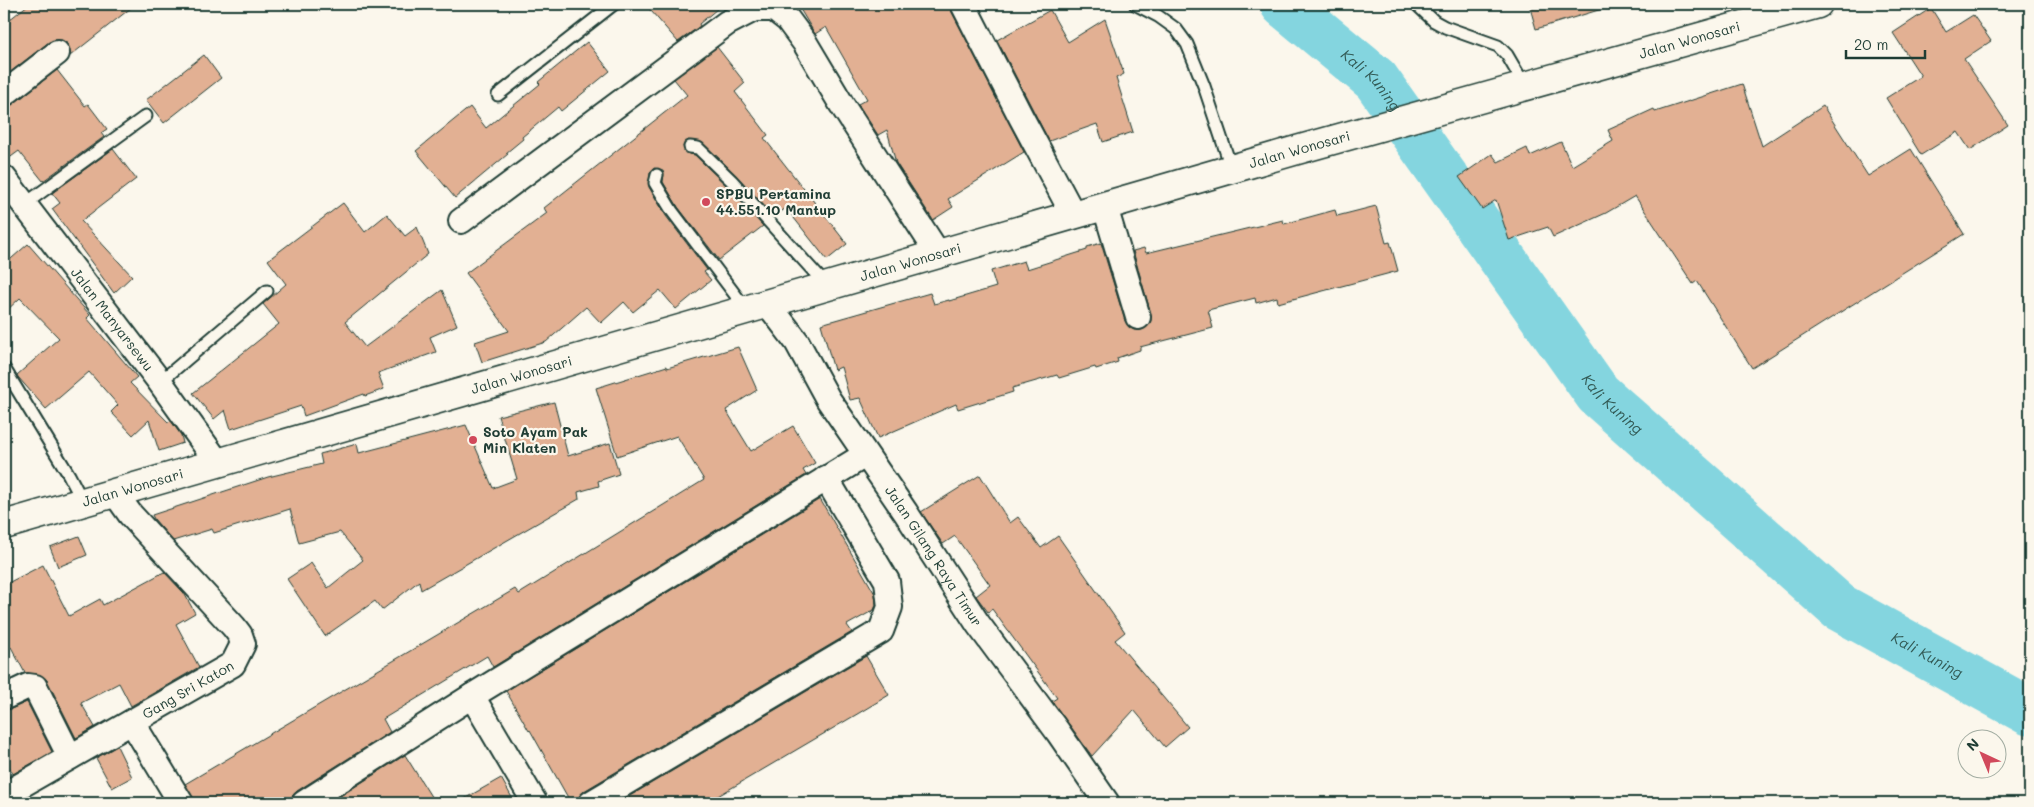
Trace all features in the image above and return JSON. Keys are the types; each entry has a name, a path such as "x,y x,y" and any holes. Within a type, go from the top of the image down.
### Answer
{"highway":[{"name":"Jalan Wonosari","path":"4,525 1297,150 1818,4"}],"street":[{"path":"963,4 1020,117 1074,216"},
{"path":"461,221 752,6 774,9 788,20 805,43 842,105 939,255"},
{"path":"4,94 56,53"},
{"name":"Jalan Manyarsewu","path":"4,178 160,382 218,463"},
{"path":"1105,207 1138,317"},
{"name":"Jalan Gilang Raya Timur","path":"757,308 797,342 828,399 906,513 978,624 1058,732 1107,803"},
{"path":"304,803 472,696 865,455"},
{"path":"591,803 881,631 890,607 887,581 826,478"},
{"name":"Gang Sri Katon","path":"4,795 232,664 243,644 240,634 130,514 115,494"},
{"path":"4,694 7,696 28,686 35,687 70,757"},
{"path":"472,696 535,803"},
{"path":"132,722 181,803"}],"lane":[{"path":"498,95 614,4"},
{"path":"1135,4 1158,16 1176,29 1187,44 1204,86 1232,170"},
{"path":"1416,4 1421,10 1445,27 1498,46 1507,55 1525,86"},
{"path":"25,204 146,116"},
{"path":"690,147 698,148 732,181 828,287"},
{"path":"657,175 655,183 672,211 757,308"},
{"path":"160,382 267,291"},
{"path":"4,368 60,459 83,502"}],"building":[{"path":"29,4 136,4 70,56 68,44 62,40 55,40 49,42 4,77 4,24"},
{"path":"645,4 723,4 699,24 700,26 678,42"},
{"path":"797,4 949,4 1024,152 948,199 953,207 933,220 896,163 887,130 878,135 858,104 867,99 826,27 815,34"},
{"path":"1529,4 1602,4 1602,9 1536,29"},
{"path":"1931,8 1946,32 1973,15 1991,41 1964,59 2008,125 1970,150 1958,132 1921,155 1886,98 1921,76 1893,33"},
{"path":"1050,10 1068,42 1105,19 1124,74 1116,78 1133,132 1103,142 1097,124 1049,141 997,40"},
{"path":"587,42 610,71 561,111 558,107 522,137 523,139 506,153 508,154 455,198 416,151 470,107 486,128 540,84 538,82"},
{"path":"717,47 745,83 735,92 768,135 764,138 847,244 827,260 786,208 774,217 737,176 703,143 688,140 683,146 685,153 695,155 727,186 763,226 719,260 678,207 663,182 663,170 654,168 650,173 649,187 666,216 707,270 704,272 711,280 676,309 660,290 633,312 624,302 601,323 586,307 546,342 482,362 475,342 509,331 466,273 547,213 544,208 687,95 674,79"},
{"path":"204,55 221,78 164,123 146,100"},
{"path":"57,70 85,106 88,104 107,129 101,133 104,137 43,181 19,151 4,162 4,107 12,105"},
{"path":"1742,84 1762,146 1823,106 1868,176 1911,149 1964,234 1752,368 1697,281 1693,284 1635,196 1606,213 1553,237 1548,227 1509,240 1496,200 1482,209 1459,177 1492,154 1498,162 1527,148 1530,156 1561,142 1572,166 1613,141 1608,130 1654,109 1655,112"},
{"path":"113,149 136,179 81,221 132,276 114,293 52,209 60,203 52,193"},
{"path":"343,203 365,232 387,214 405,236 417,227 428,254 345,322 365,347 442,290 457,325 430,337 436,352 378,373 384,389 365,396 364,394 304,416 301,406 231,429 225,410 214,419 193,393 279,324 263,304 286,284 268,260"},
{"path":"1376,206 1386,243 1390,242 1398,271 1278,303 1277,297 1256,303 1255,298 1208,310 1213,328 1140,347 1140,350 1117,358 1118,362 1096,369 1095,367 1059,378 1057,375 1012,388 1013,392 958,409 956,404 878,438 860,398 850,400 841,367 834,370 821,324 930,293 934,304 949,301 996,287 991,271 1024,261 1027,269 1087,250 1087,247 1101,243 1125,321 1134,330 1141,330 1148,326 1151,321 1151,314 1133,251 1144,248 1146,253 1283,220 1284,224 1335,210 1337,216"},
{"path":"28,244 90,315 87,318 137,377 130,383 168,422 171,421 181,435 183,443 159,451 149,420 133,435 111,412 118,405 89,372 46,409 18,377 17,375 59,338 20,298 4,313 4,265"},
{"path":"738,347 757,390 726,410 751,451 793,426 815,463 803,470 806,475 493,667 487,656 383,719 390,732 297,791 292,796 290,803 195,803 185,784 515,589 519,594 704,480 677,436 617,456 596,388"},
{"path":"554,402 568,456 610,443 619,474 598,481 599,486 578,492 579,499 421,590 419,581 382,610 375,601 325,636 287,579 311,563 328,588 363,560 340,532 299,543 290,509 214,533 212,529 173,541 152,515 268,477 322,464 320,454 357,444 359,453 466,425 493,488 517,479 498,416"},
{"path":"980,475 1010,523 1018,517 1041,548 1058,536 1125,632 1115,640 1188,727 1165,747 1134,710 1092,756 1052,701 1057,698 992,609 988,612 976,596 990,585 955,536 943,544 921,512"},
{"path":"820,499 875,594 876,605 874,610 847,625 852,632 584,791 577,803 571,803 506,691"},
{"path":"79,536 87,555 58,567 50,547"},
{"path":"43,565 69,616 100,599 103,605 164,572 184,593 195,613 176,624 199,667 131,706 119,683 81,703 95,727 76,738 47,680 37,674 25,673 11,647 4,651 4,585"},
{"path":"866,656 889,695 859,713 706,803 618,803"},
{"path":"27,702 52,752 13,774 4,757 4,712"},
{"path":"117,746 132,777 112,788 96,758"},
{"path":"405,755 435,803 329,803"},
{"path":"501,778 515,803 457,803"}],"waterway":[{"name":"Kali Kuning","path":"1284,4 1376,80 1598,394 1839,607 2030,712"}],"place":[{"name":"SPBU Pertamina 44.551.10 Mantup","path":"706,202"},
{"name":"Soto Ayam Pak Min Klaten","path":"473,440"}]}
